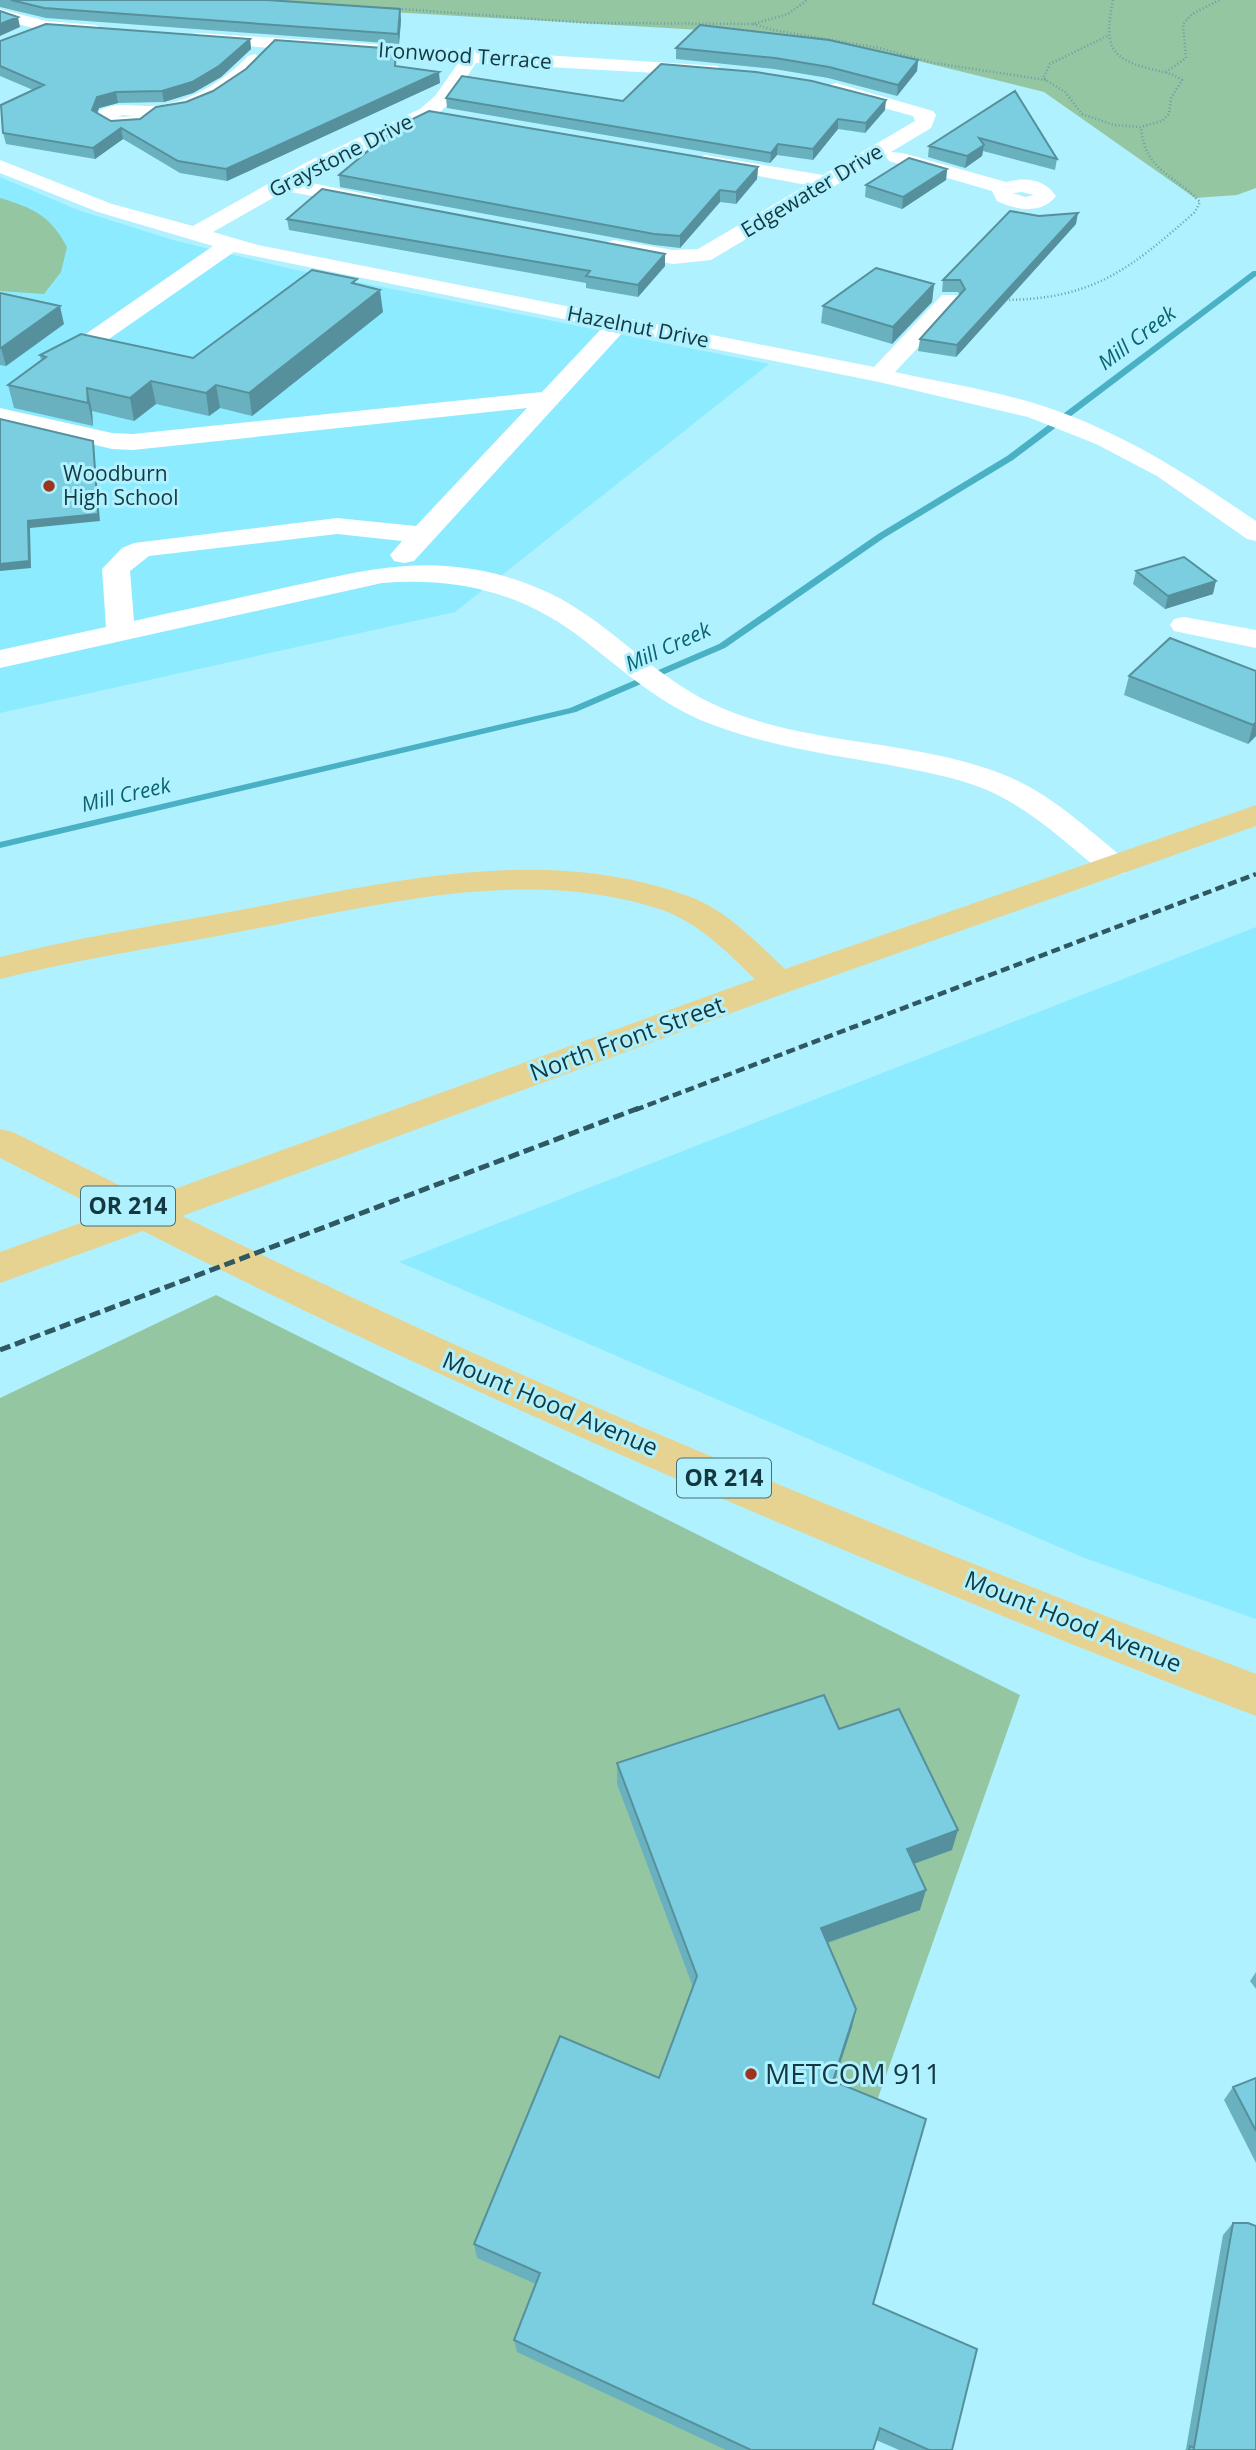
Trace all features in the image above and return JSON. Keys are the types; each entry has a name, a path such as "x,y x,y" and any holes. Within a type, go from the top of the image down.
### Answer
{"main road":[{"name":"North Front Street","path":"0,1268 779,984 1256,815"},
{"path":"2,969 430,886 523,881 604,886 678,904 699,914 727,934 779,984"},
{"path":"0,1112 55,1170"},
{"name":"OR 214","path":"0,1142 55,1170"},
{"name":"Mount Hood Avenue","path":"55,1170 200,1243 432,1353 753,1491 1256,1695"}],"street":[{"path":"0,14 46,26 121,32"},
{"path":"23,36 46,26"},
{"name":"Ironwood Terrace","path":"175,36 471,57 725,71"},
{"path":"146,113 171,109 226,85 242,74 270,43"},
{"name":"Graystone Drive","path":"193,235 321,162 427,113 442,100 471,57"},
{"name":"Edgewater Drive","path":"588,242 654,255 689,258 714,249 923,124 926,115 811,83"},
{"path":"427,113 453,117"},
{"path":"877,152 1006,188"},
{"path":"680,157 827,182"},
{"name":"Hazelnut Drive","path":"0,166 82,200 229,245 878,375 1036,412 1083,430 1166,471 1256,533"},
{"path":"282,184 388,204"},
{"path":"9,396 229,245"},
{"path":"878,375 950,300"},
{"path":"402,573 400,566 403,556 421,535 619,323"},
{"path":"9,396 112,441 133,442 550,398"},
{"path":"121,633 117,569 132,554 144,549 337,526 421,535"},
{"path":"0,659 402,573 474,578 524,590 578,621 680,698 721,717 797,738 956,769 1012,789 1037,804 1114,866"},
{"path":"1184,625 1256,639"}],"path":[{"path":"271,0 313,3"},
{"path":"379,8 532,20 753,24 788,15 807,0"},
{"path":"753,24 773,30 879,48 934,62 1047,80 1063,90 1073,107 1084,115 1141,128 1164,120 1170,112 1171,99 1181,87 1182,80 1166,72 1120,60 1111,50 1107,36 1113,0"},
{"path":"1166,72 1186,58 1183,24 1192,14 1219,0"},
{"path":"1047,80 1044,78 1050,64 1107,36"},
{"path":"950,300 1031,301 1071,293 1121,273 1195,212 1200,202 1192,191 1150,162 1143,152 1141,128"}],"shaded area":[{"path":"0,177 78,210 173,240 287,268 769,364 455,612 0,713"},
{"path":"1256,927 1256,1619 1082,1557 399,1262"}],"green space":[{"path":"185,0 1256,0 1256,188 1237,195 1195,198 1044,92 886,53 701,30"},
{"path":"0,198 40,214 54,227 67,247 61,272 44,294 0,291"},
{"path":"216,1295 1020,1695 754,2450 0,2450 0,1398"}],"building":[{"path":"11,0 267,0 400,9 398,34 44,8"},
{"path":"0,11 18,17 0,24"},
{"path":"46,24 250,39 219,66 192,82 162,91 116,92 97,97 92,110 111,121 140,119 156,107 186,102 213,91 246,69 275,40 396,49 395,66 439,72 226,169 178,161 121,128 93,148 3,133 1,105 44,85 0,66 0,41"},
{"path":"700,25 829,40 918,60 898,85 829,67 775,58 676,48"},
{"path":"661,64 756,72 812,81 886,100 866,123 838,119 813,149 778,144 771,153 446,98 462,76 623,101"},
{"path":"1015,91 1057,159 979,138 984,145 967,156 929,146"},
{"path":"429,111 758,167 736,192 720,190 680,236 654,234 339,175 398,126"},
{"path":"909,158 947,169 903,197 866,185"},
{"path":"322,189 665,254 638,285 586,276 590,271 287,219"},
{"path":"1010,211 1039,216 1078,213 957,345 920,339 965,289 960,280 943,280"},
{"path":"876,268 934,284 893,327 823,306"},
{"path":"312,270 357,279 352,283 380,290 249,393 216,385 206,393 151,381 130,398 87,388 88,403 8,385 46,357 40,355 81,334 193,358"},
{"path":"0,293 60,306 0,348"},
{"name":"Woodburn High School","path":"0,419 93,441 98,514 28,521 29,561 0,564"},
{"path":"1184,557 1216,581 1168,596 1136,571"},
{"path":"1170,638 1256,671 1256,722 1253,725 1129,676"},
{"name":"METCOM 911","path":"824,1695 839,1729 899,1709 958,1830 907,1849 926,1890 821,1928 856,2009 833,2081 926,2119 873,2304 977,2349 952,2450 929,2450 880,2428 873,2450 751,2450 514,2340 540,2273 474,2244 560,2036 659,2078 697,1976 617,1763"},
{"path":"1256,2078 1256,2131 1233,2087"},
{"path":"1233,2223 1256,2226 1256,2450 1189,2450 1190,2446 1194,2448"}],"waterway":[{"name":"Mill Creek","path":"0,845 573,710 722,646 881,536 1010,458 1256,273"}],"railway":[{"path":"635,1110 1256,874"},
{"path":"0,1350 639,1108"}],"place":[{"name":"Woodburn High School","path":"49,486"},
{"name":"METCOM 911","path":"751,2074"}]}
